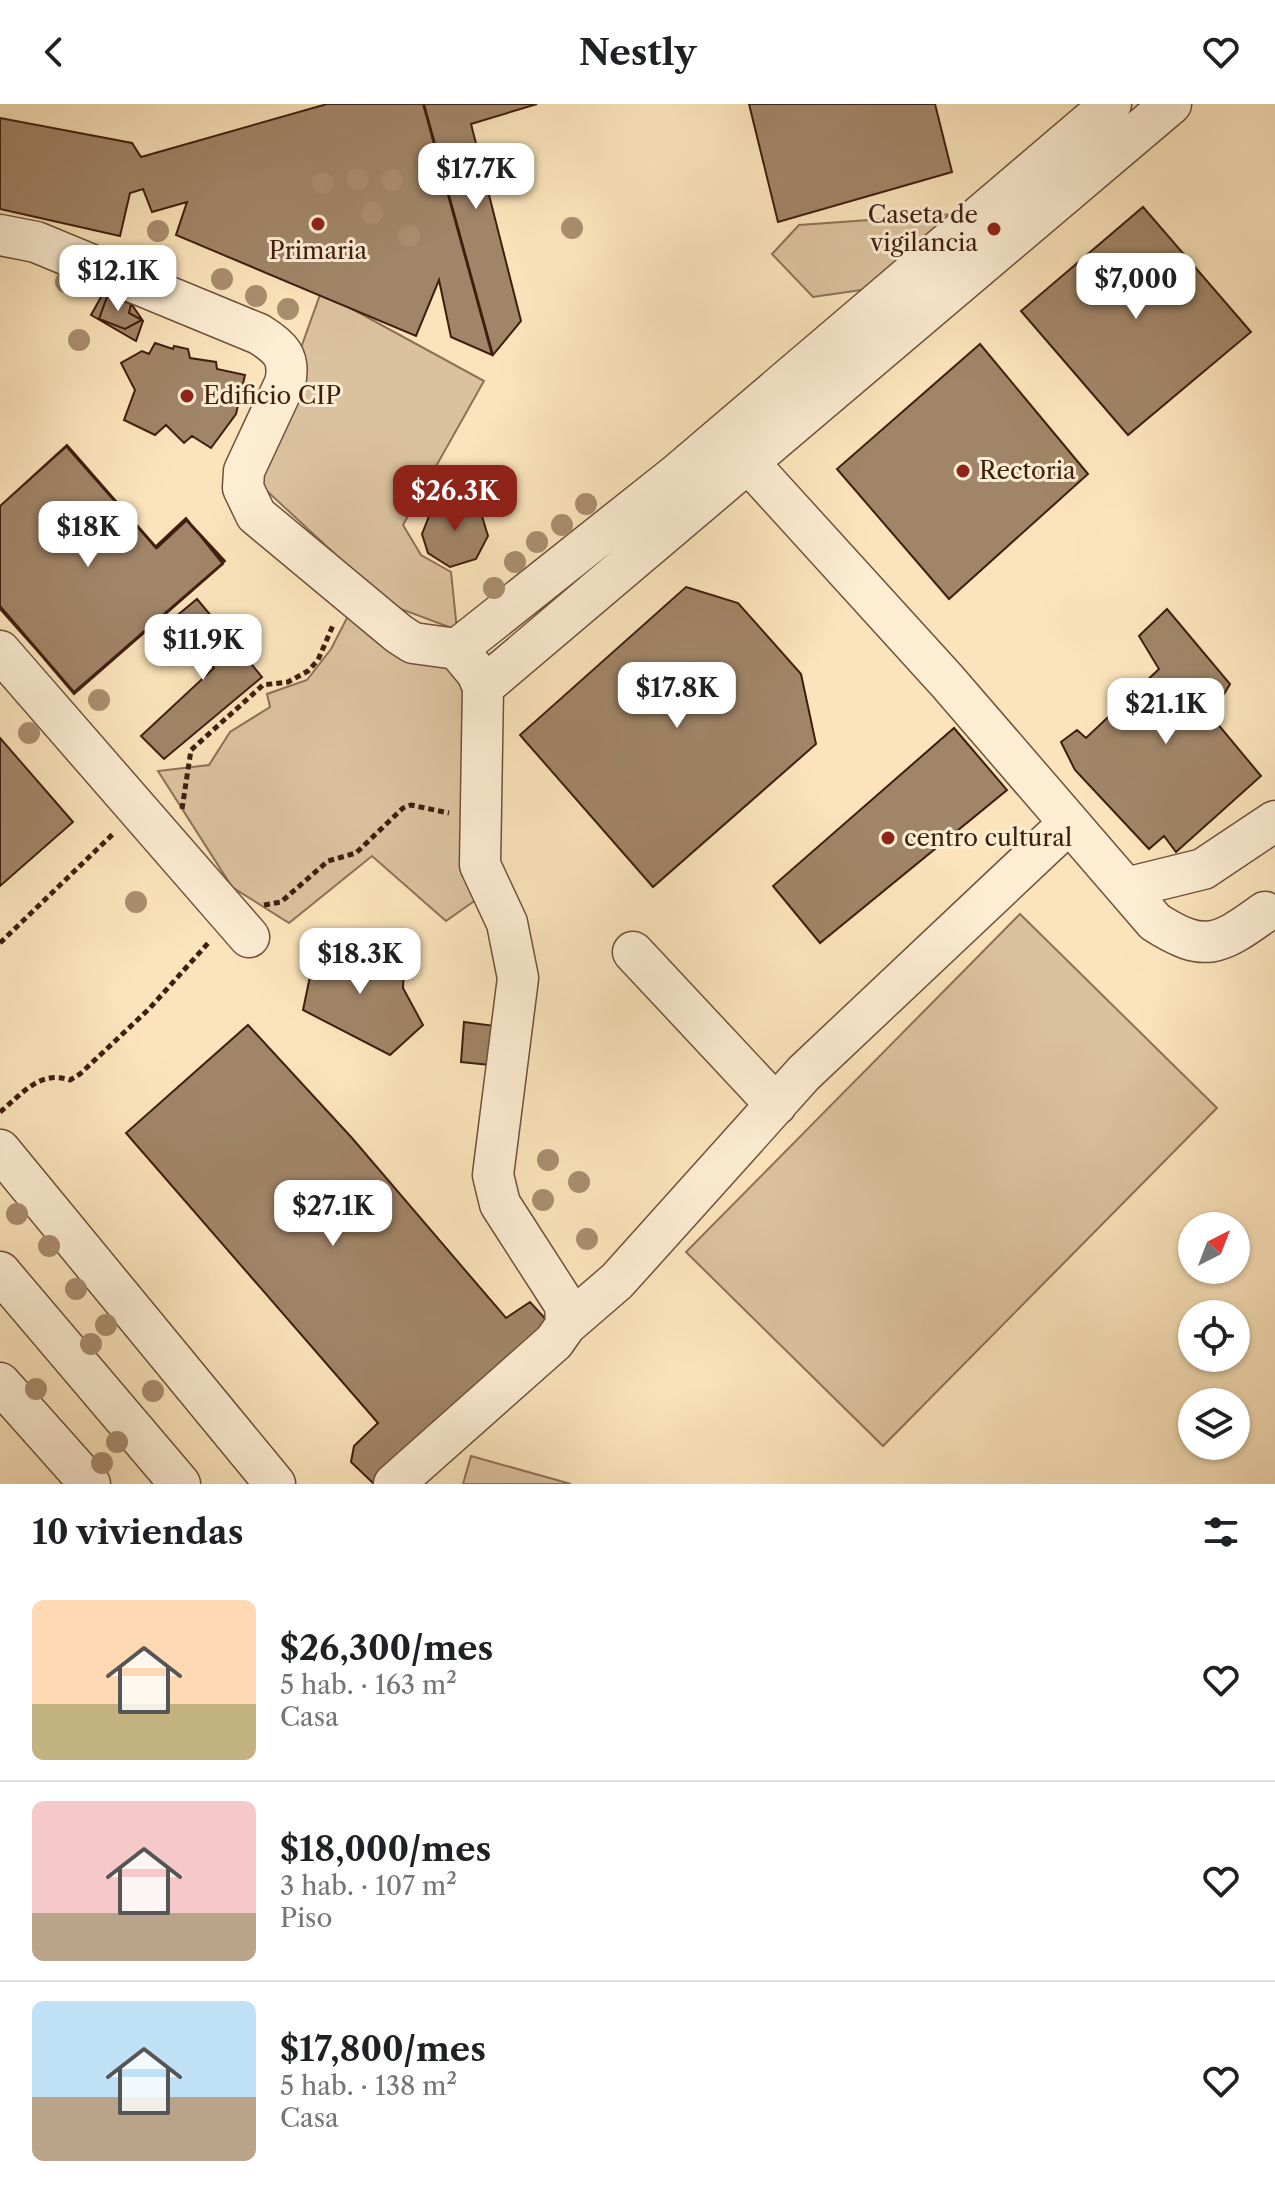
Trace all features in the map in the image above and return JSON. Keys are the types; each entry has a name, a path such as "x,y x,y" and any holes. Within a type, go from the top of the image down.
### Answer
{"lane":[{"path":"457,649 676,475 755,404 1111,104"},
{"path":"483,687 685,518 746,460 1171,104"},
{"path":"0,235 36,242 259,334 275,344 285,355 288,368 249,456 243,488 256,515 413,643 457,649 477,673 483,687 480,865 507,923 518,978 493,1175 500,1204 565,1305 566,1325"},
{"path":"746,460 755,404"},
{"path":"746,460 947,681 1155,922 1184,941 1214,942 1238,931 1265,912"},
{"path":"676,475 685,518"},
{"path":"0,651 249,937"},
{"path":"1126,888 1203,869 1275,821"},
{"path":"394,1484 554,1342 566,1325 617,1281 804,1073 1068,824"},
{"path":"633,952 776,1105"},
{"path":"0,1150 275,1484"},
{"path":"0,1272 180,1484"},
{"path":"0,1383 90,1484"}],"path":[{"path":"0,943 151,823 181,818 191,750 263,685 299,678 308,671 353,596"}],"shaded area":[{"path":"968,213 882,287 813,297 772,254 799,225"},
{"path":"321,292 484,381 403,525 421,555 451,572 457,630 390,605 254,479"},
{"path":"348,616 452,661 474,692 460,854 480,897 446,921 372,856 289,923 232,887 158,771 209,765 230,732 270,707 267,694 307,680 331,649"},
{"path":"1020,914 1217,1108 883,1446 686,1252"},
{"path":"471,1456 571,1484 463,1484"}],"building":[{"name":"Primaria","path":"327,104 423,104 492,355 451,337 439,280 416,336 176,235 187,202 152,212 143,189 130,193 120,236 0,209 0,118 132,143 141,157"},
{"path":"424,104 537,104 471,124 521,321 493,355"},
{"path":"749,104 935,104 952,172 778,222"},
{"path":"1143,207 1251,332 1128,435 1021,311"},
{"path":"105,290 130,302 143,321 136,341 91,315"},
{"path":"108,294 131,304 129,313 142,320 125,329 99,319"},
{"name":"Edificio CIP","path":"155,343 173,349 174,346 188,349 190,358 216,362 217,369 245,375 236,414 211,448 192,436 184,443 166,425 155,435 124,420 135,390 121,363 142,351 149,354"},
{"name":"Rectoria","path":"980,344 1088,474 949,599 837,469"},
{"path":"67,445 157,548 187,520 225,561 74,692 0,609 0,506"},
{"path":"66,446 156,548 186,520 224,562 74,692 0,606 0,506"},
{"path":"67,446 155,547 186,518 223,564 74,694 0,607 0,506"},
{"path":"453,499 481,513 488,536 476,559 450,567 428,553 422,534 433,506"},
{"path":"686,587 738,603 801,674 816,744 653,887 520,735"},
{"path":"197,599 262,677 164,759 141,736 214,668 173,619"},
{"path":"1167,609 1230,684 1211,716 1261,776 1176,852 1164,836 1149,849 1075,770 1061,742 1077,730 1086,738 1159,669 1139,636"},
{"name":"centro cultural","path":"954,728 1007,790 820,943 773,886"},
{"path":"0,738 73,822 0,886"},
{"path":"355,934 375,969 404,969 403,988 423,1025 390,1055 303,1010 317,943"},
{"path":"464,1022 503,1027 500,1066 461,1062"},
{"path":"248,1025 352,1138 506,1318 530,1302 552,1326 385,1484 374,1484 351,1462 354,1446 378,1423 126,1133"}],"place":[{"name":"Primaria","path":"318,224"},
{"name":"Caseta de vigilancia","path":"994,229"},
{"name":"Edificio CIP","path":"187,396"},
{"name":"Rectoria","path":"963,471"},
{"name":"centro cultural","path":"888,838"}]}
